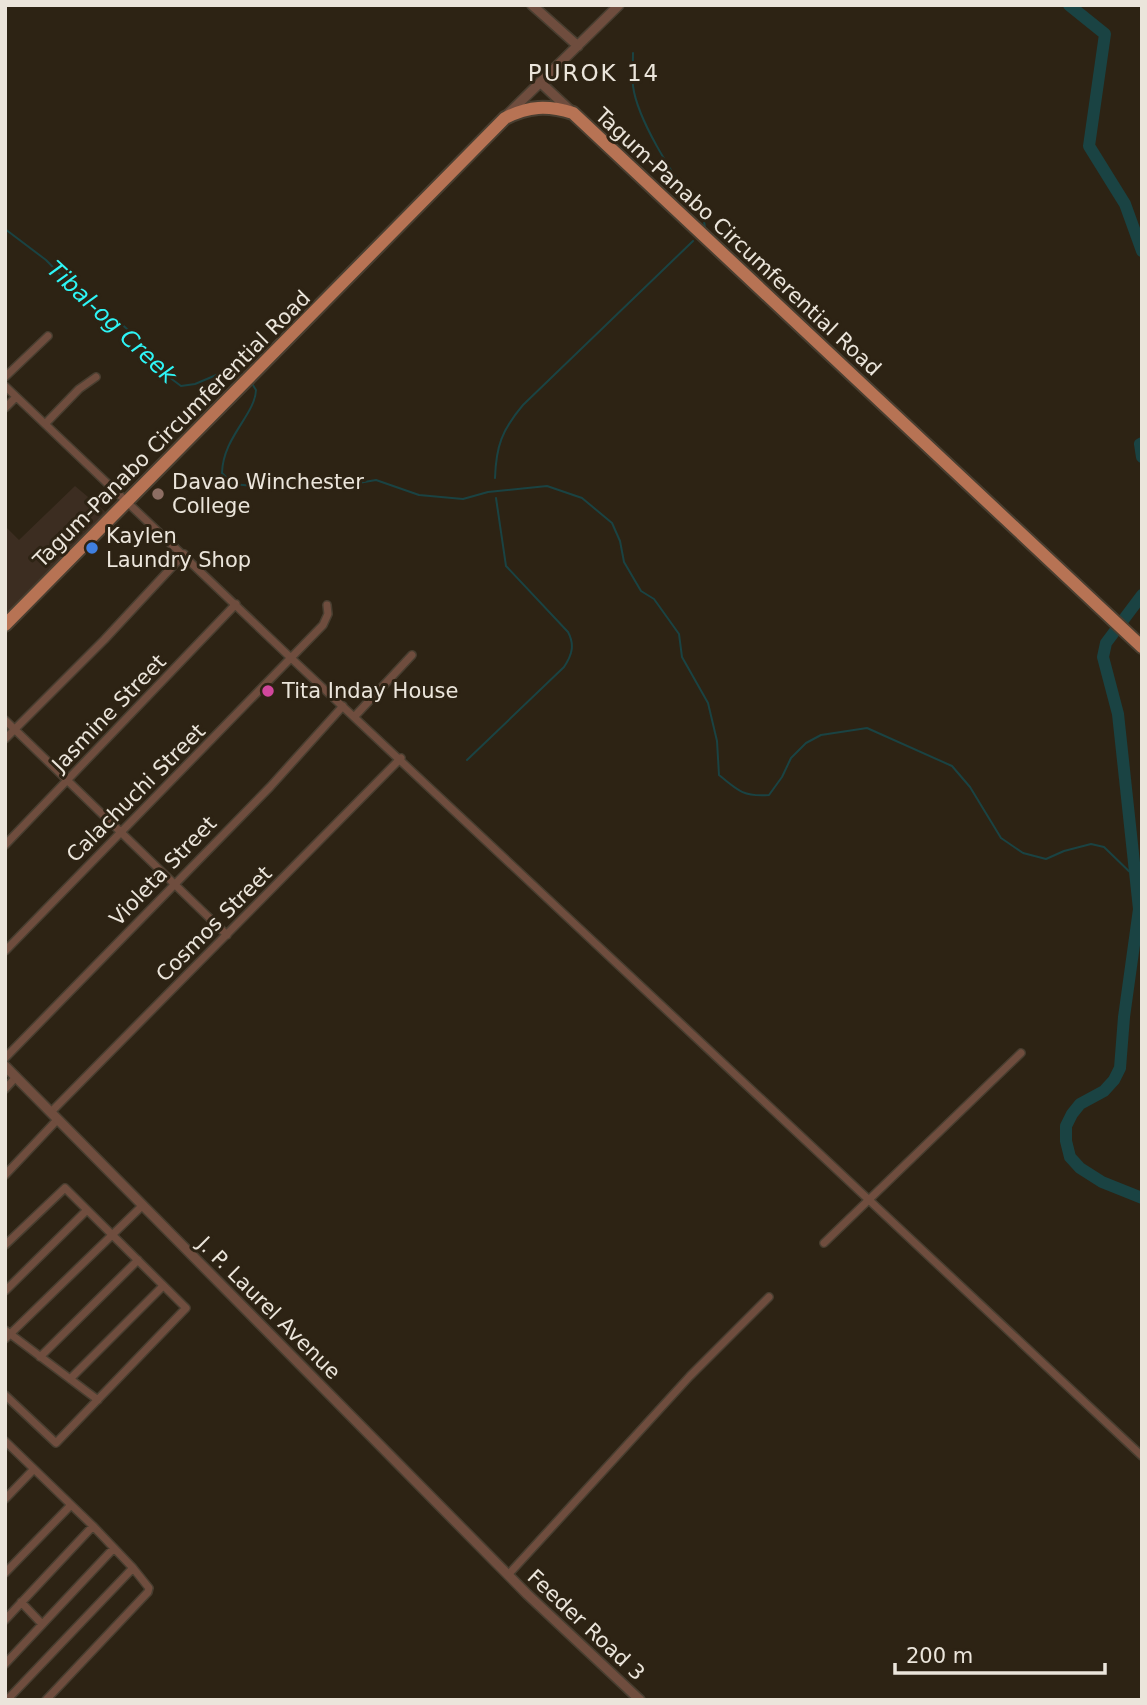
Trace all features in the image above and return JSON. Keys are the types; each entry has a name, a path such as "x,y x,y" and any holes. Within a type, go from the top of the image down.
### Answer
{"main road":[{"name":"Tagum-Panabo Circumferential Road","path":"5,625 505,118 538,106 573,113 1137,643"}],"street":[{"path":"532,5 578,46"},
{"path":"505,118 619,5"},
{"path":"540,82 573,113"},
{"path":"5,377 48,336"},
{"path":"46,423 79,389 96,377"},
{"path":"5,386 1142,1455"},
{"path":"5,408 16,397"},
{"path":"5,739 104,640 184,554"},
{"name":"Jasmine Street","path":"5,845 236,604"},
{"name":"Calachuchi Street","path":"5,951 323,625 328,614 327,606"},
{"path":"355,716 412,655"},
{"name":"Violeta Street","path":"5,1058 270,787 343,706"},
{"path":"5,720 227,935"},
{"name":"Cosmos Street","path":"5,1175 55,1116 227,935 401,758"},
{"path":"824,1243 1021,1053"},
{"name":"J. P. Laurel Avenue","path":"5,1066 508,1575"},
{"path":"5,1089 16,1077"},
{"path":"5,1245 65,1188 186,1308 56,1443 5,1395"},
{"path":"98,1399 7,1335 143,1205"},
{"path":"5,1291 87,1210"},
{"path":"40,1357 138,1260"},
{"path":"70,1379 163,1286"},
{"path":"508,1575 690,1376 769,1297"},
{"path":"5,1441 93,1526 148,1585 148,1592 46,1700"},
{"path":"6,1496 34,1469"},
{"path":"5,1573 71,1505"},
{"path":"5,1620 93,1526"},
{"path":"5,1664 114,1548"},
{"path":"7,1700 134,1568"},
{"name":"Feeder Road 3","path":"508,1575 640,1700"},
{"path":"21,1602 43,1624"}],"shaded area":[{"path":"75,486 107,513 5,617 5,526 19,540"}],"waterway":[{"path":"1069,5 1105,34 1089,146 1125,204 1142,251"},
{"path":"633,53 633,86 643,119 662,155 704,221 705,228"},
{"name":"Tibal-og Creek","path":"5,229 46,260 82,297 117,320 137,338 169,377 181,386 195,384 233,368 244,376"},
{"path":"495,478 502,439 510,422 523,405 693,241"},
{"name":"Tibal-og Creek","path":"251,382 256,390 254,399 224,460 222,473 233,484 253,486 297,479 316,485 347,485 376,480 419,495 463,499 488,492 547,486 582,498 612,523 620,541 624,562 641,591 654,599 679,634 682,657 708,703 717,741 719,775 737,789 747,794 769,795 791,758 806,743 821,735 867,728 952,766 970,787 1001,838 1023,853 1046,859 1091,844 1104,847 1137,879"},
{"path":"1142,443 1142,457"},
{"path":"467,760 564,667 572,650 568,632 506,566 496,498"},
{"path":"1142,595 1106,643 1103,657 1118,714 1139,909 1120,1068 1104,1091 1080,1104 1066,1126 1070,1157 1080,1168 1102,1182 1142,1198"}],"place":[{"name":"Davao Winchester College","path":"158,494"},
{"name":"Kaylen Laundry Shop","path":"92,548"},
{"name":"Tita Inday House","path":"268,691"}],"district":[{"name":"PUROK 14","path":"594,73"}]}
